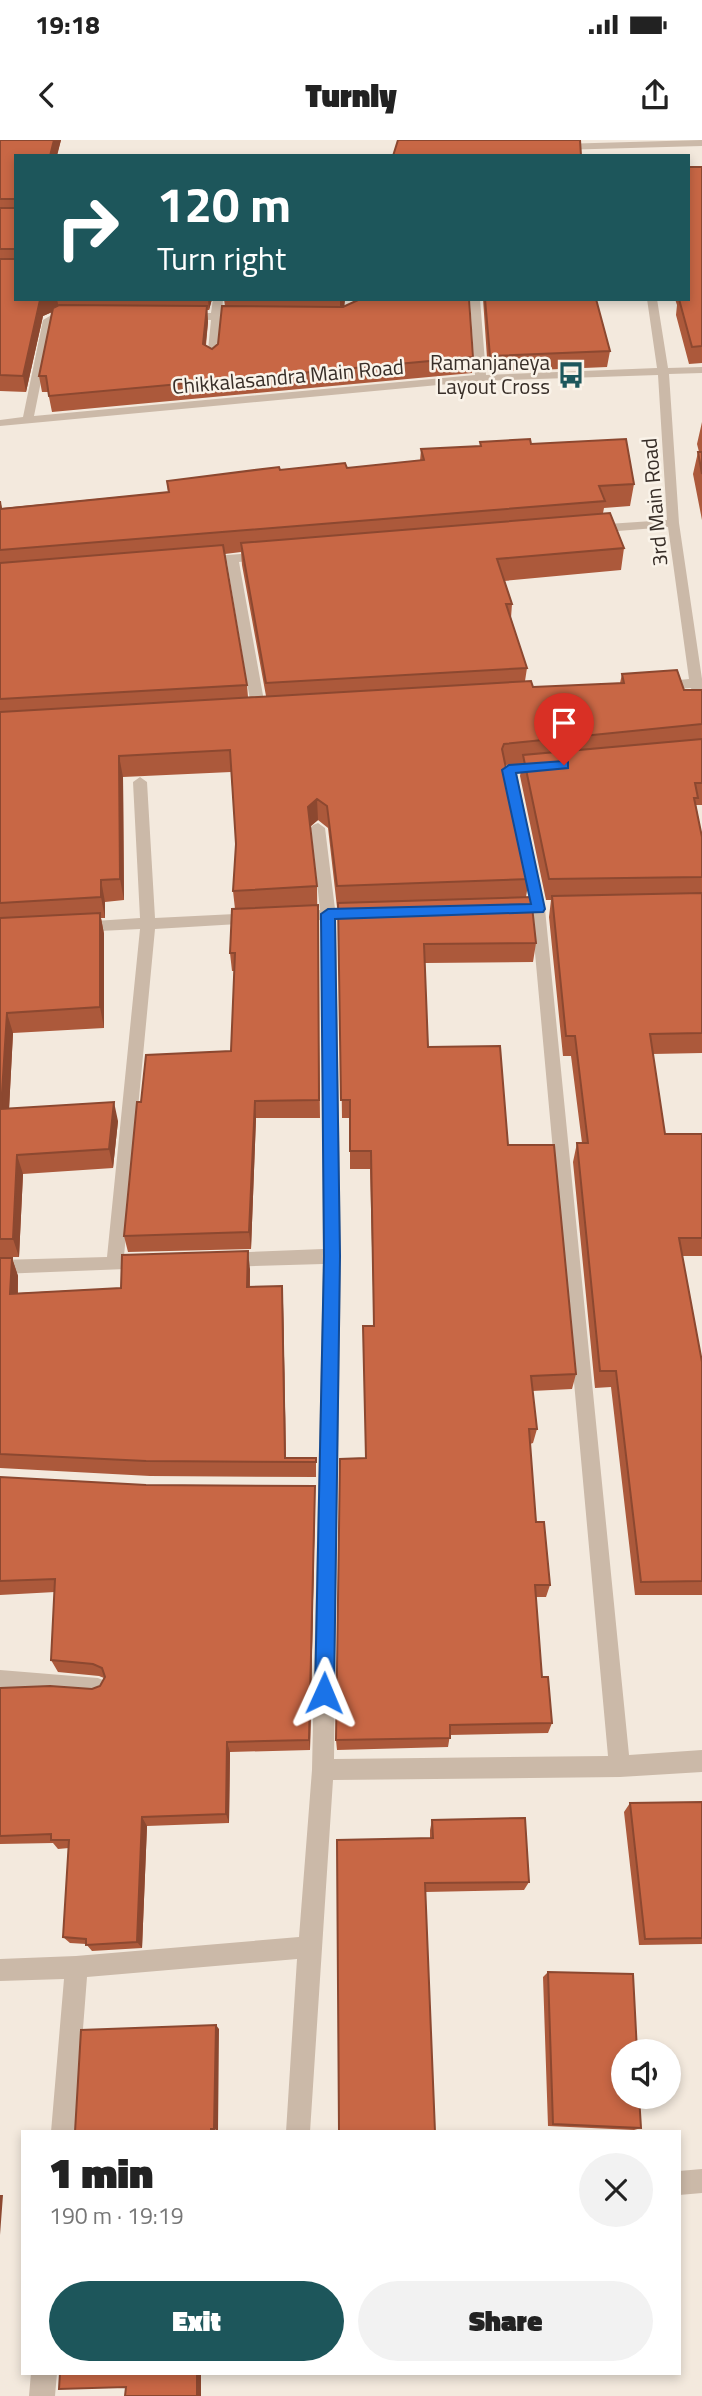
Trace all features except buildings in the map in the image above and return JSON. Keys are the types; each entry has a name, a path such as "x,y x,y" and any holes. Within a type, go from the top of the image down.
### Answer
{"street":[{"path":"546,147 626,142 702,143"},
{"path":"59,314 62,301"},
{"path":"212,360 218,301"},
{"path":"475,301 481,378"},
{"name":"3rd Main Road","path":"652,301 663,371 673,523 696,683 702,701"},
{"path":"28,419 48,320 59,314 90,313"},
{"path":"173,316 252,317"},
{"name":"Chikkalasandra Main Road","path":"0,422 481,378 702,370"},
{"path":"577,531 673,523"},
{"path":"191,562 274,555"},
{"path":"232,559 259,712"},
{"path":"642,687 696,683"},
{"path":"564,765 509,770 538,909 620,1766"},
{"path":"115,1264 148,923 140,782"},
{"path":"298,2130 323,1769 320,1489 332,1256 328,914 318,828"},
{"path":"67,927 379,912"},
{"path":"210,1261 332,1256"},
{"path":"0,1267 170,1262"},
{"path":"0,1680 98,1688"},
{"path":"323,1769 620,1766 702,1761"},
{"path":"0,1970 76,1967 309,1947"},
{"path":"63,2130 76,1967"},
{"path":"681,2183 702,2181"},
{"path":"42,2396 44,2375"}],"place":[{"name":"Ramanjaneya Layout Cross","path":"571,375"}],"route":[{"path":"324,1693 332,1256 328,914 538,909 509,770 564,765"}]}
